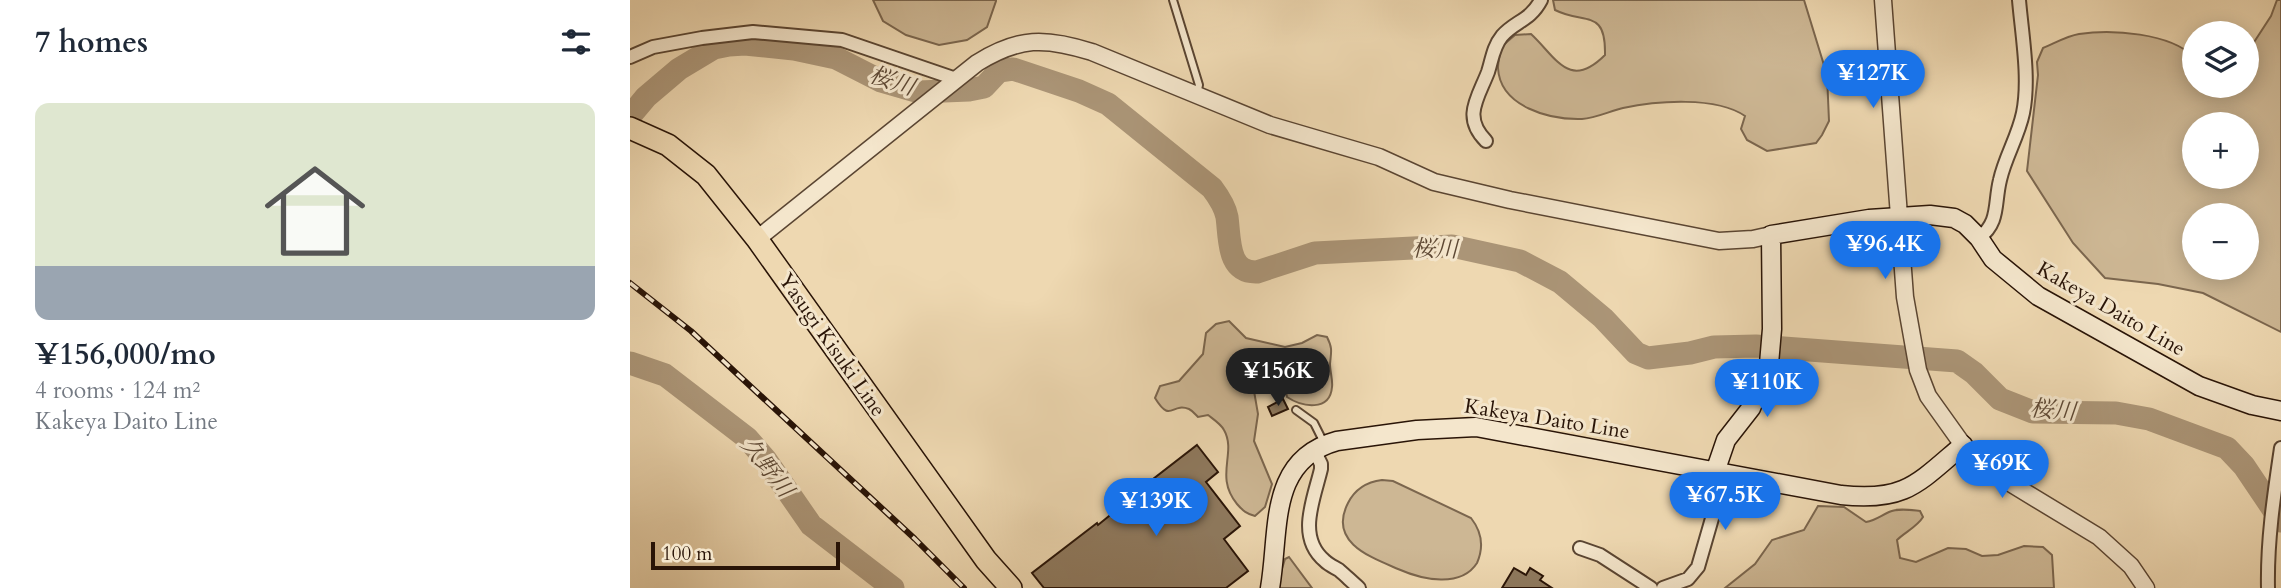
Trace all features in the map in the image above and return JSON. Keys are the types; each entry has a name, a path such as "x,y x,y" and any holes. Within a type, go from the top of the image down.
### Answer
{"main road":[{"name":"Yasugi Kisuki Line","path":"630,128 668,145 706,174 757,239 986,560 1011,588"},
{"name":"Kakeya Daito Line","path":"1771,235 1869,219 1948,216 1965,224 1979,238 1993,259 2020,283 2087,325 2199,386 2252,405 2281,411"},
{"path":"1714,472 1726,440 1751,408 1769,364 1771,235"},
{"name":"Kakeya Daito Line","path":"1319,448 1417,430 1476,427 1841,495 1875,498 1887,496 1924,479 1962,445"},
{"path":"1270,588 1283,493 1297,465 1319,448"}],"street":[{"path":"1486,141 1474,125 1473,106 1493,54 1502,36 1533,13 1541,0"},
{"path":"1883,0 1905,297 1918,370 1933,404 1962,445 2005,480 2099,537 2131,566 2146,588"},
{"path":"1979,238 1990,230 1994,220 2000,176 2023,116 2025,95 2019,0"},
{"path":"630,57 653,47 702,37 753,32 842,40 954,81"},
{"path":"757,239 977,63 1007,46 1023,42 1056,42 1093,51 1270,125 1379,157 1434,182 1510,200 1719,241 1771,235"},
{"path":"1319,448 1321,469 1308,526 1312,543 1325,562 1337,568 1359,588"},
{"path":"2269,588 2271,522 2281,448"},
{"path":"1663,588 1679,584 1698,567 1717,501 1729,498 1762,506 1769,499 1771,482"},
{"path":"1580,548 1600,555 1651,588"}],"lane":[{"path":"1173,0 1199,85 1197,94"},
{"path":"1296,410 1314,423 1319,448"}],"shaded area":[{"path":"873,0 996,1 987,27 967,40 939,45 906,35 883,21"},
{"path":"1553,0 1804,0 1827,75 1829,121 1816,143 1767,151 1747,140 1741,129 1745,116 1718,105 1652,103 1582,119 1542,114 1517,102 1507,93 1498,68 1501,47 1515,35 1531,34 1556,60 1572,70 1582,70 1593,65 1605,55 1602,30 1598,24 1555,10"},
{"path":"2277,0 2281,0 2281,332 2203,293 2105,278 2073,243 2027,171 2038,75 2037,62 2043,48 2079,34 2108,32 2156,38 2182,48 2182,98 2259,98 2259,34"},
{"path":"1229,321 1246,338 1285,347 1302,343 1317,335 1327,337 1331,348 1332,387 1330,395 1321,404 1307,405 1287,397 1284,380 1281,378 1270,377 1255,382 1258,414 1254,441 1272,484 1265,507 1255,516 1241,509 1230,494 1226,474 1227,439 1221,426 1208,415 1198,417 1189,409 1165,410 1155,398 1160,386 1179,381 1203,354 1206,333 1216,324"},
{"path":"1382,480 1393,481 1471,518 1480,534 1481,551 1477,563 1470,571 1452,579 1430,579 1398,569 1355,546 1343,528 1343,517 1348,503 1362,487"},
{"path":"1818,506 1844,507 1866,522 1893,511 1920,511 1923,517 1920,521 1897,540 1900,558 1916,562 1948,548 1966,549 1982,556 1998,555 2024,546 2043,547 2052,555 2054,588 1725,588 1755,564 1772,540 1804,530"},
{"path":"1289,557 1312,588 1276,588 1285,559"}],"building":[{"path":"1283,399 1288,409 1272,416 1268,407"},
{"path":"1197,445 1218,472 1206,482 1240,526 1224,539 1248,571 1226,588 1044,588 1032,573 1097,523 1098,525 1114,512 1113,510"},
{"path":"1514,568 1526,575 1530,568 1543,576 1540,580 1552,588 1502,588"}],"waterway":[{"name":"桜川","path":"630,116 646,97 679,69 714,48 729,45 794,49 836,58 881,81 919,92 984,87 999,71 1013,69 1079,91 1108,104 1212,188 1226,213 1235,261 1247,271 1257,272 1315,253 1452,246 1520,261 1560,282 1603,318 1636,353 1648,358 1714,347 1756,346 1957,361 1974,373 2000,399 2033,412 2116,413 2149,419 2227,448 2244,466 2281,521"},
{"name":"久野川","path":"630,363 665,375 747,438 766,460 811,525 893,588"}],"railway":[{"path":"630,283 691,331 964,588"}]}
